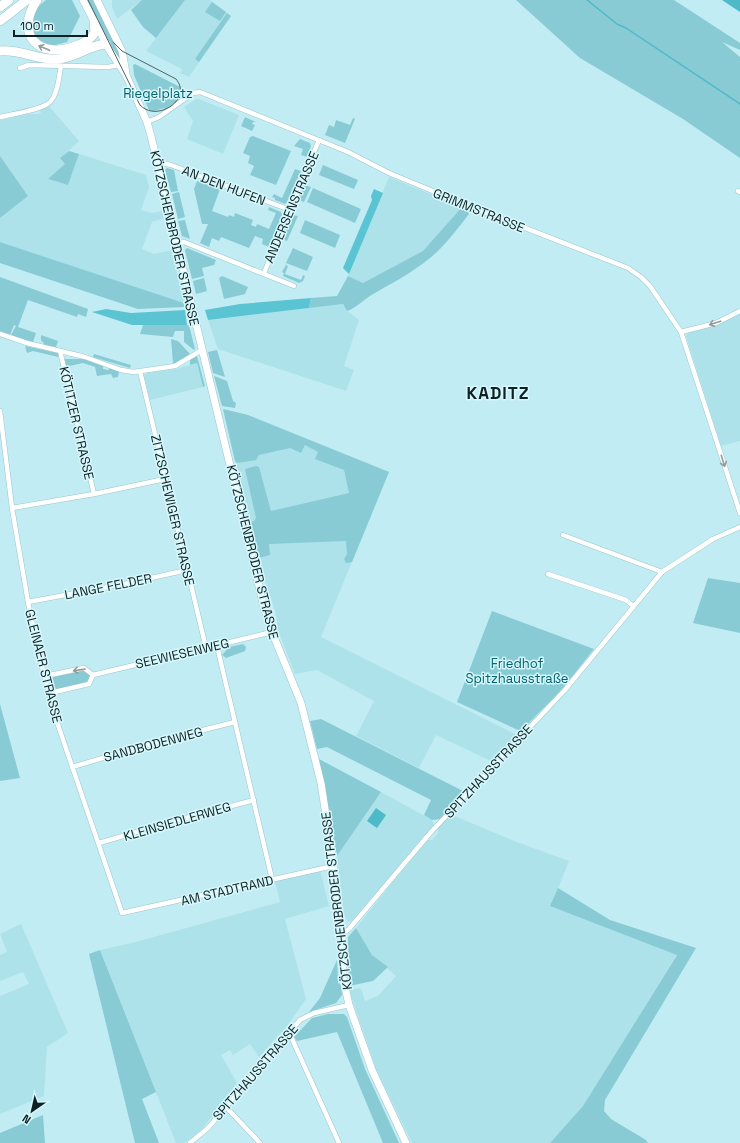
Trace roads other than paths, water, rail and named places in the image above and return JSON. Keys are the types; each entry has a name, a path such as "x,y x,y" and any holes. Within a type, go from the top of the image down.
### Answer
{"highway":[{"path":"0,7 9,0"},
{"path":"0,21 26,0"},
{"path":"37,0 28,15 27,29 35,42 46,49 63,50 88,41 95,32 94,21"},
{"path":"0,51 18,51 49,59 58,59 68,57 98,44 106,44"}],"street":[{"name":"KÖTZSCHENBRODER STRASSE","path":"83,0 106,44 126,75 147,122 272,632 301,704 321,783 342,934 343,978 349,1005 372,1070 406,1143"},
{"name":"KÖTZSCHENBRODER STRASSE","path":"97,0 120,44 124,56 126,75"},
{"path":"20,68 29,65 119,65"},
{"path":"0,117 43,106 51,102 55,93 61,66"},
{"name":"GRIMMSTRASSE","path":"147,122 160,117 197,91 348,152 389,173 628,268 641,277 650,286 681,332 740,513"},
{"name":"ANDERSENSTRASSE","path":"264,273 319,140"},
{"name":"AN DEN HUFEN","path":"158,162 171,165 290,210"},
{"path":"177,243 184,242 294,286"},
{"path":"681,332 716,323 740,311"},
{"path":"0,334 85,358 121,370 140,371 175,366 202,350"},
{"name":"KÖTITZER STRASSE","path":"60,351 94,494"},
{"name":"ZITZSCHEWIGER STRASSE","path":"140,371 206,648"},
{"name":"GLEINAER STRASSE","path":"0,411 12,508 28,602 45,676 82,799 99,843 122,913"},
{"path":"12,508 94,494 166,479"},
{"name":"SPITZHAUSSTRASSE","path":"342,934 349,929 432,830 564,690 662,572 713,539 740,527"},
{"path":"563,535 662,572"},
{"name":"LANGE FELDER","path":"28,602 124,584 187,570"},
{"path":"548,574 626,600 633,606"},
{"name":"SEEWIESENWEG","path":"45,676 84,668 93,674 272,632"},
{"path":"217,646 272,879"},
{"name":"SEEWIESENWEG","path":"50,693 89,684 93,674"},
{"name":"SANDBODENWEG","path":"72,767 175,737 235,722"},
{"name":"KLEINSIEDLERWEG","path":"99,843 254,800"},
{"name":"AM STADTRAND","path":"122,913 333,866"},
{"name":"SPITZHAUSSTRASSE","path":"190,1143 208,1128 289,1032 305,1017 349,1005"},
{"path":"289,1032 339,1143"},
{"path":"226,1107 260,1143"}],"waterway":[{"path":"587,0 617,24 626,28 740,104"}],"tram line":[{"path":"88,0 140,105 147,110 155,111 163,110 177,101 180,94 180,87 176,79 122,51 113,42"}],"district":[{"name":"KADITZ","path":"498,393"}],"park label":[{"name":"Riegelplatz","path":"158,93"},
{"name":"Friedhof Spitzhausstraße","path":"517,670"}]}
